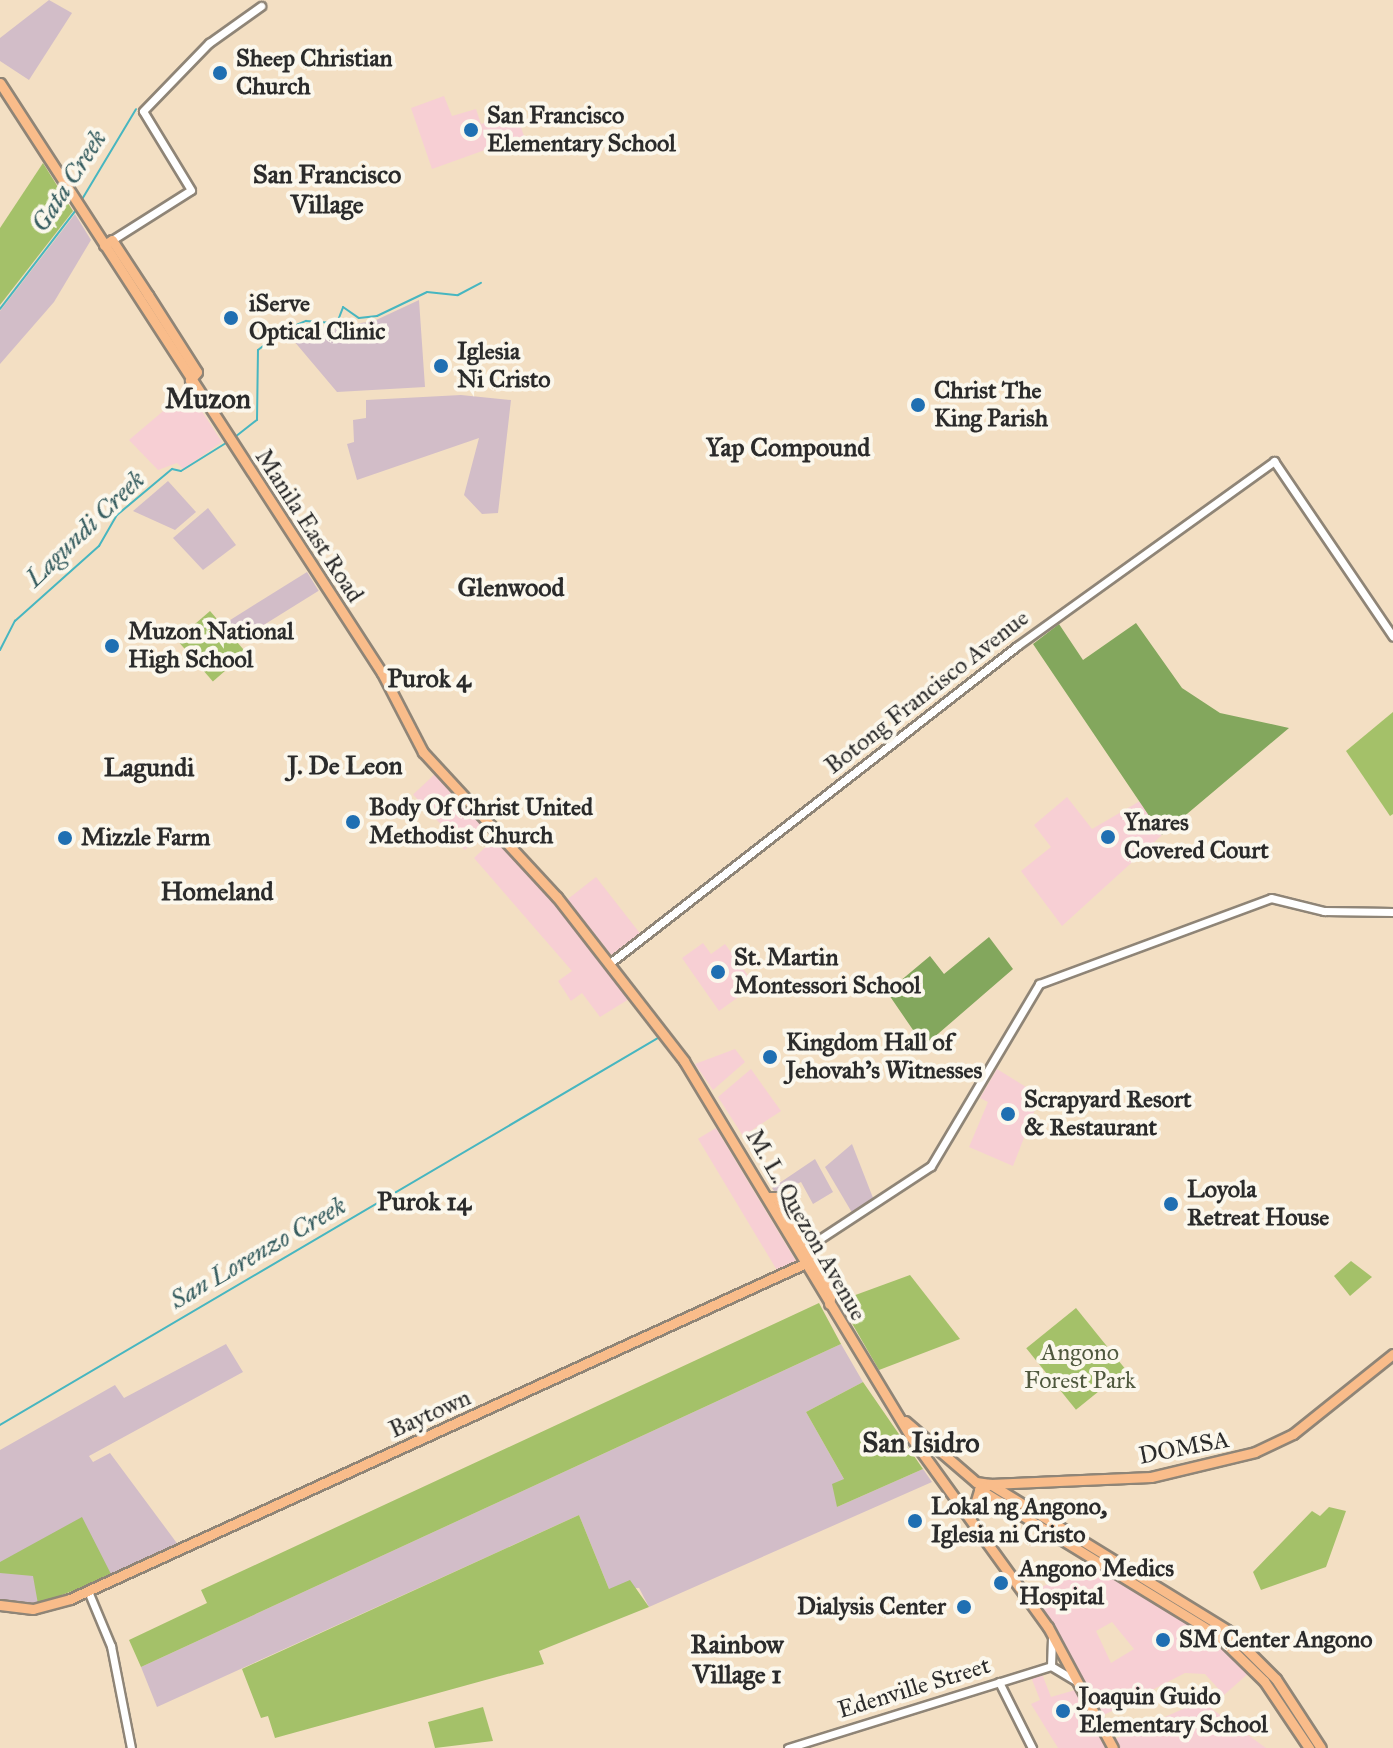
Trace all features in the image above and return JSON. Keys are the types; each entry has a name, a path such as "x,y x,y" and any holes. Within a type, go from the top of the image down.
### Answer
{"main road":[{"path":"0,83 78,205 108,243"},
{"name":"Manila East Road","path":"108,243 180,355 197,372 190,380 382,673 423,752"},
{"name":"M. L. Quezon Avenue","path":"423,752 610,963 684,1061 894,1410 1052,1634 1084,1685 1113,1748"},
{"path":"767,1197 776,1197 806,1248 831,1293 829,1304"},
{"name":"Baytown","path":"0,1605 33,1609 70,1599 806,1263"},
{"name":"DOMSA","path":"978,1486 1137,1478 1223,1463 1293,1434 1393,1354"},
{"path":"894,1410 978,1486 1196,1607 1295,1704 1316,1747"},
{"path":"990,1484 1046,1524"},
{"path":"971,1517 978,1486"},
{"path":"1253,1660 1286,1711 1316,1747"},
{"path":"1286,1711 1295,1704"}],"street":[{"path":"108,243 191,190 143,111 209,43 261,6"},
{"name":"Botong Francisco Avenue","path":"610,963 1017,646 1274,461 1393,637"},
{"path":"806,1248 931,1166 1008,1038 1029,992 1047,980 1271,898 1324,911 1393,912"},
{"path":"88,1591 111,1646 131,1748"},
{"path":"1052,1634 1051,1666 1084,1685"},
{"name":"Edenville Street","path":"788,1748 1051,1666"},
{"path":"999,1682 1032,1748"}],"shaded area":[{"path":"49,0 72,13 29,80 0,61 0,38"},
{"name":"San Francisco Elementary School","path":"444,96 452,116 476,109 481,124 516,113 524,136 432,169 411,108"},
{"path":"75,214 91,240 54,302 0,364 0,311"},
{"path":"419,300 425,387 337,392 288,334 374,321"},
{"path":"188,390 222,442 183,469 177,463 158,470 129,440"},
{"path":"461,395 511,400 498,513 482,514 464,495 479,438 357,480 347,444 354,442 353,420 366,418 366,400"},
{"path":"168,481 196,512 175,530 133,511"},
{"path":"208,508 236,545 203,570 173,538"},
{"path":"307,572 319,591 235,643 223,624"},
{"path":"435,774 487,830 465,850 413,794"},
{"path":"1067,797 1092,829 1140,801 1162,835 1062,926 1021,871 1051,847 1034,825"},
{"path":"495,838 557,904 629,999 600,1017 582,993 571,1001 558,981 572,971 474,858"},
{"path":"596,877 640,933 611,955 568,899"},
{"name":"St. Martin Montessori School","path":"703,943 711,954 725,944 755,985 719,1011 682,958"},
{"path":"735,1049 745,1062 713,1090 695,1064"},
{"path":"751,1069 781,1111 743,1136 718,1097"},
{"name":"Scrapyard Resort & Restaurant","path":"997,1069 1034,1092 1036,1107 1013,1166 969,1147 988,1102 980,1098"},
{"path":"716,1128 797,1263 779,1273 698,1139"},
{"path":"852,1144 875,1203 854,1216 825,1167"},
{"path":"815,1159 833,1192 813,1204 801,1182 776,1194 772,1188"},
{"path":"226,1344 243,1372 89,1456 93,1462 110,1453 179,1546 38,1604 0,1600 0,1450 115,1385 124,1398"},
{"path":"841,1344 863,1382 806,1412 844,1479 837,1507 923,1469 932,1482 649,1607 639,1588 609,1589 579,1515 157,1707 141,1667"},
{"path":"1093,1565 1198,1628 1250,1672 1224,1695 1205,1674 1185,1673 1104,1715 1032,1591","holes":["1112,1622 1134,1649 1111,1663 1096,1631"]},
{"name":"Joaquin Guido Elementary School","path":"1042,1674 1051,1697 1082,1688 1107,1748 1058,1748 1031,1704 1040,1700 1031,1677"},
{"path":"1201,1701 1266,1748 1119,1748 1115,1739"}],"green space":[{"path":"43,163 73,211 0,305 0,228"},
{"path":"210,611 246,653 213,681 177,640"},
{"path":"1136,623 1182,688 1220,713 1289,728 1162,835 1033,644 1059,624 1083,660"},
{"path":"1393,712 1393,814 1390,816 1346,751"},
{"path":"989,937 1013,969 924,1046 887,992 930,956 944,974"},
{"path":"1351,1261 1372,1277 1350,1296 1334,1276"},
{"path":"910,1275 960,1339 879,1370 839,1301"},
{"path":"819,1303 841,1344 141,1667 129,1640 207,1603 201,1590"},
{"name":"Angono Forest Park","path":"1076,1308 1126,1369 1076,1410 1026,1348"},
{"path":"863,1382 923,1469 837,1507 832,1484 844,1479 806,1412"},
{"path":"1329,1507 1346,1511 1326,1567 1261,1590 1253,1572 1312,1511 1320,1516"},
{"path":"579,1515 609,1589 630,1580 649,1607 539,1651 544,1664 275,1738 268,1716 261,1718 242,1669"},
{"path":"82,1517 112,1576 38,1604 33,1576 0,1573 0,1562"},
{"path":"483,1707 493,1741 435,1748 428,1722"}],"waterway":[{"name":"Gata Creek","path":"81,201 136,109"},
{"name":"Gata Creek","path":"0,309 76,210"},
{"name":"Lagundi Creek","path":"235,437 257,420 258,350 282,331 306,321 337,323 343,307 359,318 377,316 427,292 458,295 481,283"},
{"name":"Lagundi Creek","path":"0,650 15,621 99,546 117,515 172,469 181,471 226,443"},
{"name":"San Lorenzo Creek","path":"0,1425 658,1038"}],"place":[{"name":"Sheep Christian Church","path":"220,73"},
{"name":"San Francisco Elementary School","path":"471,130"},
{"name":"iServe Optical Clinic","path":"231,318"},
{"name":"Iglesia Ni Cristo","path":"441,366"},
{"name":"Christ The King Parish","path":"918,405"},
{"name":"Muzon National High School","path":"112,646"},
{"name":"Body Of Christ United Methodist Church","path":"353,822"},
{"name":"Ynares Covered Court","path":"1108,837"},
{"name":"Mizzle Farm","path":"65,838"},
{"name":"St. Martin Montessori School","path":"718,972"},
{"name":"Kingdom Hall of Jehovah's Witnesses","path":"770,1057"},
{"name":"Scrapyard Resort & Restaurant","path":"1008,1114"},
{"name":"Loyola Retreat House","path":"1171,1204"},
{"name":"Lokal ng Angono, Iglesia ni Cristo","path":"915,1521"},
{"name":"Angono Medics Hospital","path":"1001,1583"},
{"name":"Dialysis Center","path":"964,1607"},
{"name":"SM Center Angono","path":"1163,1640"},
{"name":"Joaquin Guido Elementary School","path":"1063,1711"}],"district":[{"name":"San Francisco Village","path":"327,190"},
{"name":"Muzon","path":"208,399"},
{"name":"Yap Compound","path":"788,448"},
{"name":"Glenwood","path":"511,588"},
{"name":"Purok 4","path":"429,679"},
{"name":"J. De Leon","path":"345,766"},
{"name":"Lagundi","path":"149,768"},
{"name":"Homeland","path":"217,892"},
{"name":"Purok 14","path":"424,1202"},
{"name":"San Isidro","path":"921,1443"},
{"name":"Rainbow Village 1","path":"737,1660"}]}
